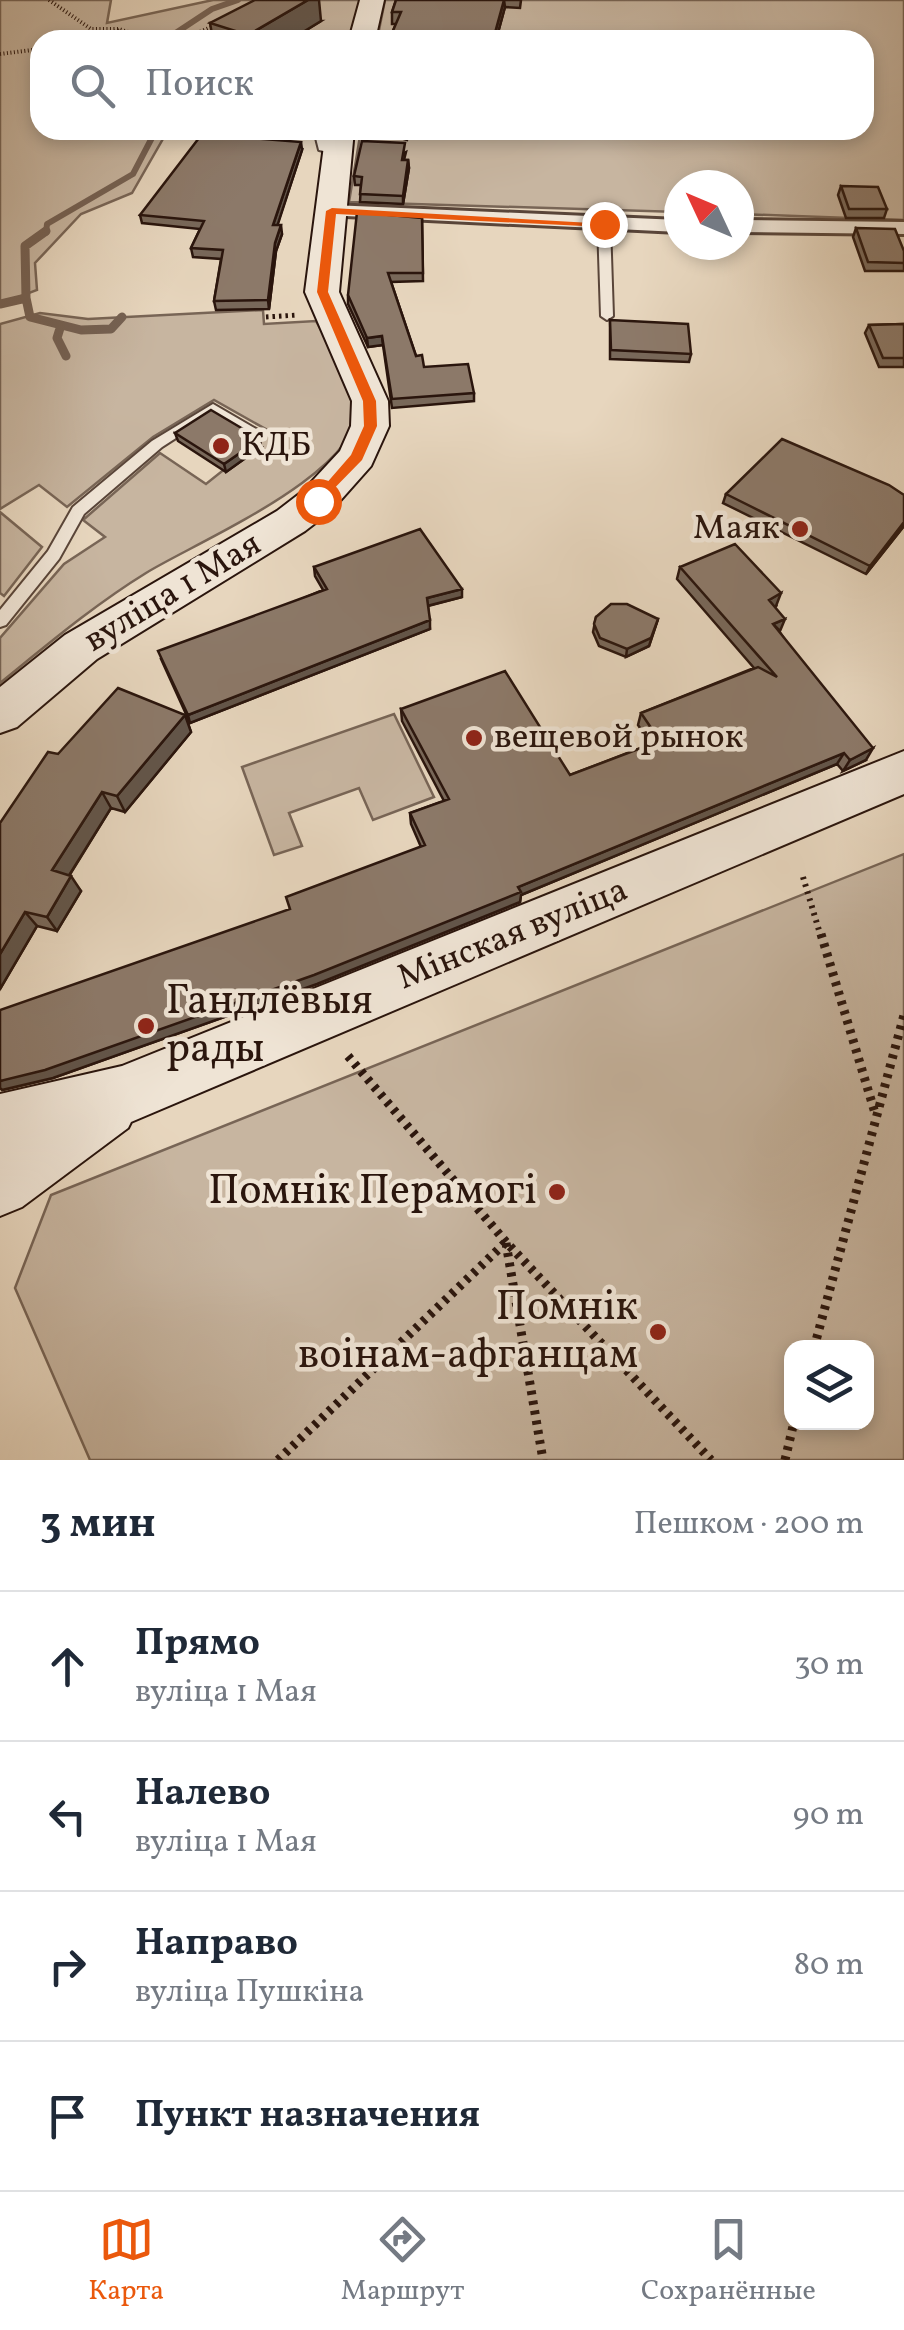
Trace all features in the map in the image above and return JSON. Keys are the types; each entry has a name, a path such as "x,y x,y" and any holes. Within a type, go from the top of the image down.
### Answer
{"street":[{"path":"364,30 372,0"},
{"name":"вуліца 1 Мая","path":"0,714 80,647 318,501 357,457 370,426 370,401 322,292 332,211 332,140"},
{"path":"332,211 664,226"},
{"path":"754,226 904,228"},
{"name":"Мінская вуліца","path":"0,1124 122,1096 904,772"},
{"name":"Мінская вуліца","path":"0,1185 122,1096"}],"lane":[{"path":"604,224 607,316"},
{"path":"0,621 54,555 78,511 158,444 213,408 256,433"}],"path":[{"path":"49,0 91,29 122,30"},
{"path":"204,30 228,20"},
{"path":"0,54 30,50"},
{"path":"803,877 876,1114"},
{"path":"816,1340 904,1015"},
{"path":"348,1056 506,1242 712,1460"},
{"path":"278,1460 506,1242"},
{"path":"506,1242 543,1460"},
{"path":"784,1460 792,1430"}],"shaded area":[{"path":"0,0 111,0 107,23 213,0 360,0 352,30 30,30 30,140 162,140 132,193 81,214 35,263 37,290 0,304"},
{"path":"385,0 904,0 904,220 754,215 754,170 664,170 664,212 349,202 359,140 874,140 874,30 379,30"},
{"path":"263,310 264,324 316,321 351,385 358,402 354,428 336,454 274,502 127,585 0,683 0,638 64,564 105,537 83,520 160,453 206,484 271,432 214,400 153,437 67,507 39,485 0,509 0,324 40,313 88,319"},
{"path":"0,512 42,547 4,596 0,593"},
{"path":"394,714 434,797 373,820 359,788 289,813 302,846 274,855 242,767"},
{"path":"904,854 904,1460 90,1460 15,1288 51,1195"}],"building":[{"path":"255,0 308,0 257,30 232,30 210,23"},
{"path":"396,0 504,0 496,30 393,30 401,12 392,12"},
{"path":"197,140 301,142 273,225 281,225 268,300 214,301 223,250 191,248 204,221 140,215"},
{"path":"362,141 405,143 402,160 408,160 403,196 360,194 362,177 354,176"},
{"path":"841,186 878,187 887,209 849,209"},
{"path":"357,212 422,218 423,273 388,273 416,356 422,355 424,367 468,364 474,393 392,399 382,336 367,338 348,295"},
{"path":"856,228 895,229 904,251 904,263 868,262"},
{"path":"610,320 688,324 691,354 611,350"},
{"path":"904,324 904,358 883,358 869,325"},
{"name":"КДБ","path":"211,410 260,439 224,464 175,433"},
{"path":"782,439 904,495 904,522 870,566 726,494"},
{"path":"420,529 462,589 427,598 430,620 188,715 158,651 327,589 314,567"},
{"path":"735,544 781,593 769,600 785,619 773,624 873,748 850,760 844,753 518,887 521,892 314,975 45,1070 0,1081 0,1010 290,909 286,897 425,845 410,813 449,799 401,709 505,671 570,775 660,741 641,713 758,667 777,677 680,567"},
{"path":"611,604 627,604 658,619 651,638 627,649 600,638 594,624 596,617"},
{"path":"118,688 185,715 117,796 102,792 52,870 71,876 47,917 25,912 0,954 0,823 48,752 58,754"}],"waterway":[{"path":"180,30 212,9 238,0"},
{"path":"46,233 47,224 133,174 151,140"},
{"path":"26,298 25,246 46,231"},
{"path":"0,304 26,298"},
{"path":"26,298 30,317 81,330 111,329 122,317"},
{"path":"61,325 57,338 66,356"}],"place":[{"name":"КДБ","path":"221,446"},
{"name":"Маяк","path":"800,529"},
{"name":"вещевой рынок","path":"474,738"},
{"name":"Гандлёвыя рады","path":"146,1026"},
{"name":"Помнік Перамогі","path":"557,1192"},
{"name":"Помнік воінам-афганцам","path":"658,1332"}],"route":[{"path":"318,501 357,457 370,426 370,401 322,292 332,211 604,224"}]}
